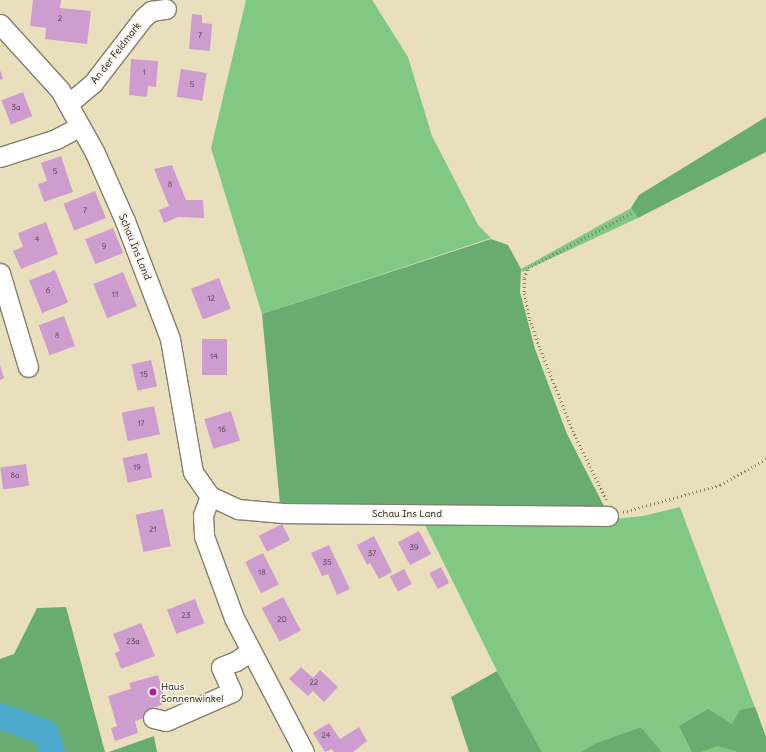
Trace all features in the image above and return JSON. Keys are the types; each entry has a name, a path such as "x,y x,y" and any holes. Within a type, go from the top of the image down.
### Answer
{"street":[{"name":"An der Feldmark","path":"68,104 93,83 144,18 152,12 166,9"},
{"name":"Schau Ins Land","path":"0,24 60,90 80,126 125,221 170,339 193,472 210,496 238,509 283,512 610,515"},
{"path":"0,157 56,139 80,126"},
{"path":"0,273 28,367"},
{"path":"210,496 203,515 204,536 234,618 250,652 304,752"},
{"path":"153,718 166,721 232,692 221,668 236,662 250,652"}],"path":[{"path":"631,213 528,268 524,278 528,311 539,347 573,432 610,515 720,485 766,459"}],"green space":[{"path":"246,0 372,0 408,57 432,136 478,225 491,238 262,314 211,148"},
{"path":"766,117 766,152 638,218 631,208 639,195"},
{"path":"631,208 638,218 522,272 521,269"},
{"path":"491,239 508,245 521,269 520,292 535,349 567,434 606,510 280,504 262,314"},
{"path":"680,507 766,737 766,752 662,752 641,727 596,743 581,752 542,752 497,671 423,521 595,521 643,516"},
{"path":"66,607 105,752 0,752 0,659 14,654 37,608"},
{"path":"497,671 542,752 469,752 451,697"},
{"path":"755,707 766,737 766,752 738,752 718,746 701,752 692,752 679,726 708,709 732,724 740,710"},
{"path":"641,727 662,752 581,752 596,743"},
{"path":"154,736 157,752 109,752"}],"building":[{"path":"33,0 61,0 60,8 91,11 87,44 45,39 46,28 30,26"},
{"path":"192,14 202,15 202,23 212,24 210,51 189,49"},
{"path":"131,59 158,61 156,87 148,86 147,97 129,95"},
{"path":"181,69 207,73 202,101 177,97"},
{"path":"0,70 3,79 0,80"},
{"path":"23,92 32,116 11,125 2,100"},
{"path":"61,156 73,192 44,202 38,184 47,181 41,163"},
{"path":"172,165 186,200 203,200 204,218 178,217 164,223 159,210 169,206 154,169"},
{"path":"95,191 106,218 74,231 63,204"},
{"path":"46,222 58,254 21,269 13,251 23,247 18,233"},
{"path":"113,228 123,253 95,264 85,239"},
{"path":"55,270 68,302 42,313 29,280"},
{"path":"123,272 137,306 107,318 93,284"},
{"path":"219,278 231,309 203,320 191,289"},
{"path":"64,316 75,346 50,355 39,325"},
{"path":"202,339 227,339 227,375 202,375"},
{"path":"151,360 157,386 138,391 132,364"},
{"path":"0,365 4,378 0,380"},
{"path":"154,406 160,434 128,441 122,413"},
{"path":"231,411 240,441 213,449 204,419"},
{"path":"147,453 152,477 128,483 123,458"},
{"path":"26,464 29,486 3,489 0,468"},
{"path":"163,509 171,546 144,552 136,515"},
{"path":"282,524 290,540 267,552 259,536"},
{"path":"419,531 431,554 410,565 398,542"},
{"path":"374,536 392,572 379,579 370,563 367,565 357,545"},
{"path":"329,545 350,589 337,595 328,574 322,576 311,553"},
{"path":"263,553 279,584 261,593 245,562"},
{"path":"441,567 449,583 438,589 429,573"},
{"path":"404,569 412,584 398,592 390,577"},
{"path":"283,597 301,631 280,642 262,608"},
{"path":"195,599 204,623 176,634 167,610"},
{"path":"141,623 155,656 121,669 115,653 120,651 113,634"},
{"path":"301,667 313,678 320,670 338,687 324,702 313,691 308,696 289,679"},
{"path":"158,675 166,703 150,709 152,716 135,721 138,733 115,741 111,728 117,726 108,696 131,689 129,683"},
{"path":"329,723 340,739 359,727 367,741 353,752 334,752 332,749 325,752 313,733"}],"waterway":[{"path":"0,716 46,733 52,752"}],"place":[{"name":"Haus Sonnenwinkel","path":"153,692"}]}
